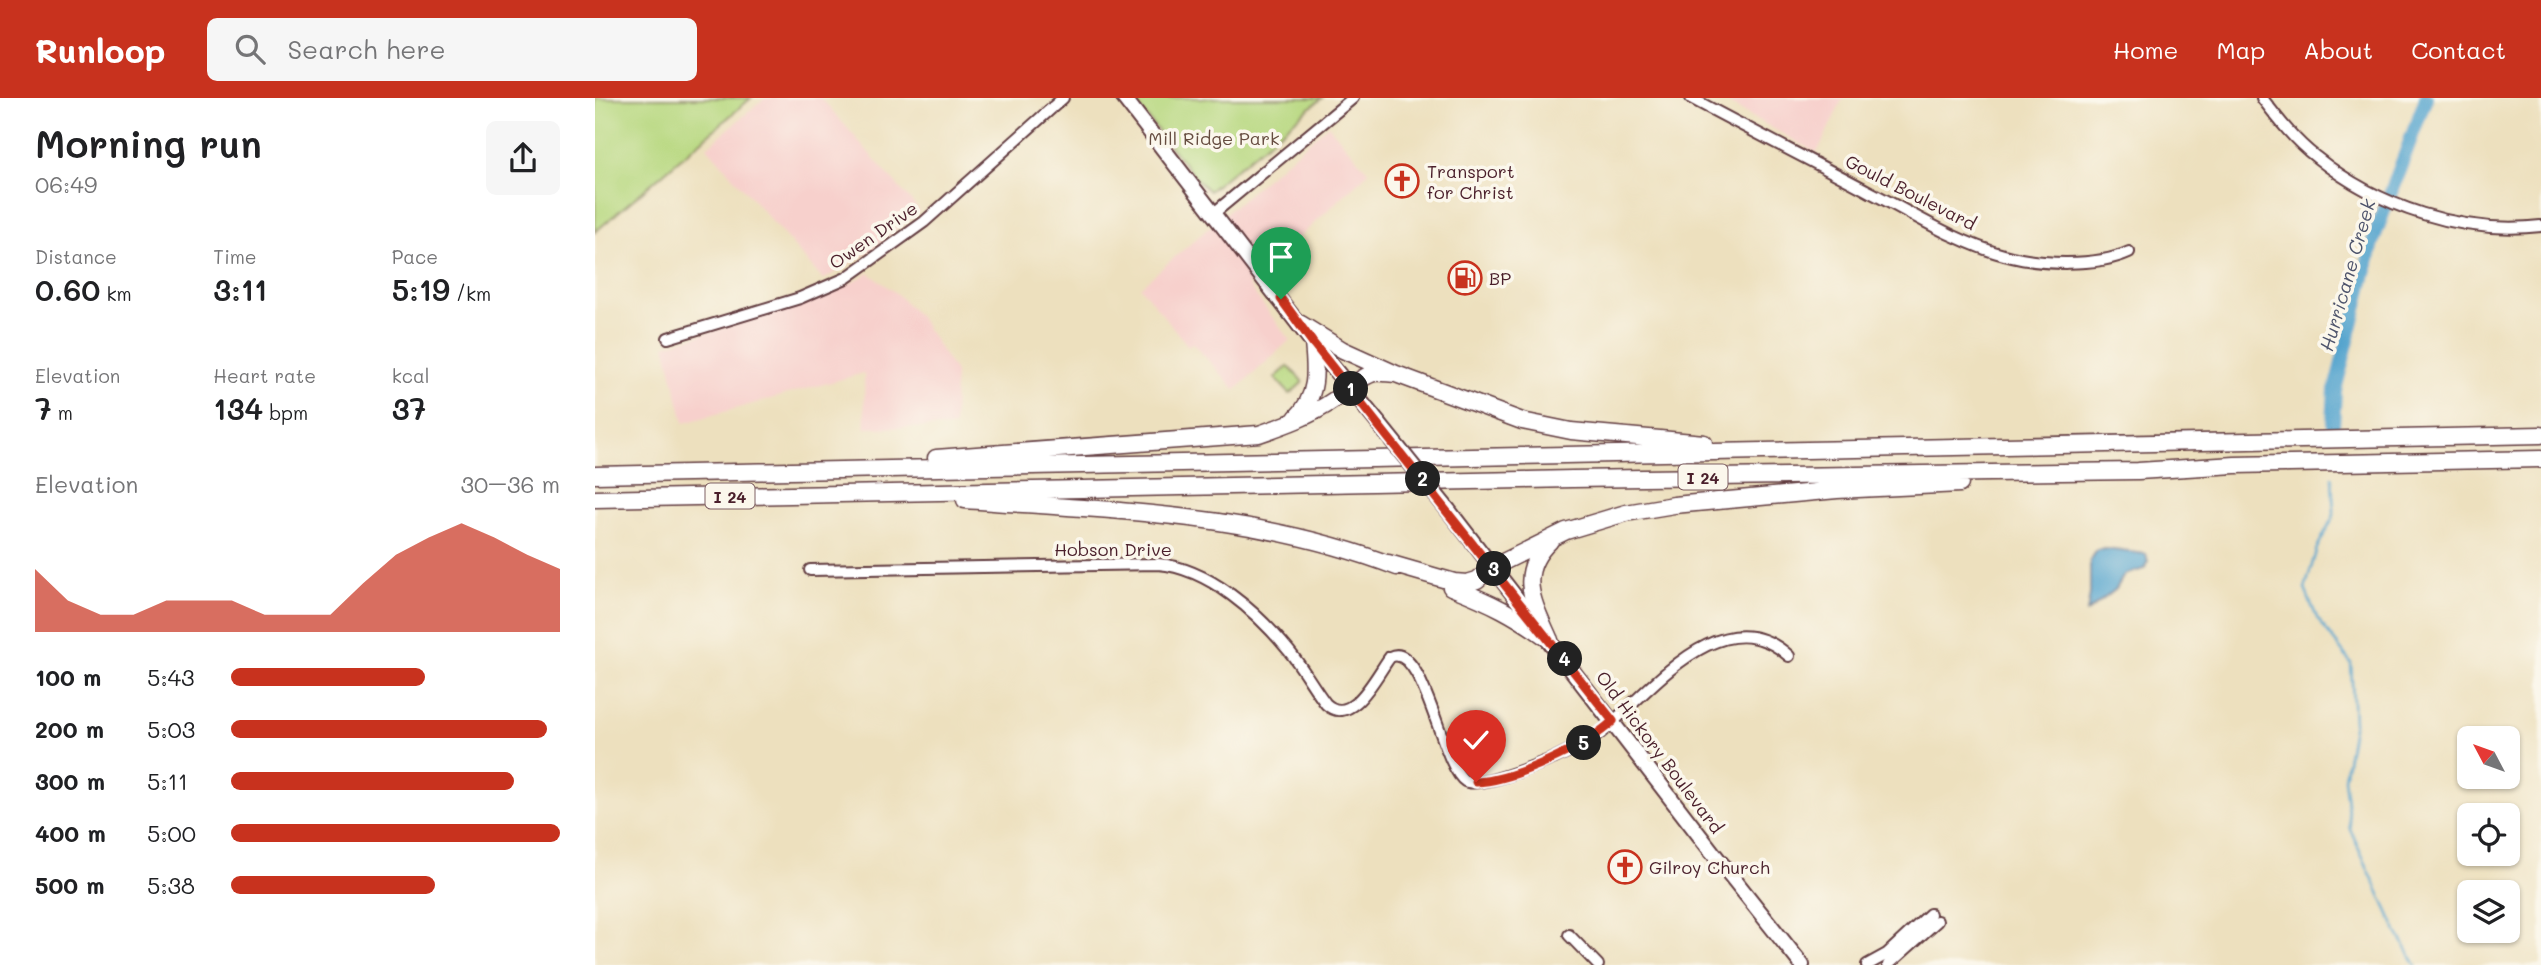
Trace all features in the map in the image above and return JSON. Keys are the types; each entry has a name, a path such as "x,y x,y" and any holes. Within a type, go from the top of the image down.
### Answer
{"highway":[{"path":"1301,324 1342,350 1397,374 1522,421 1571,431 1655,440 1825,450"},
{"path":"1288,425 1305,409 1314,391 1316,379 1313,343"},
{"path":"729,472 1259,434 1288,425 1332,402 1374,373 1397,374"},
{"name":"I 24","path":"595,475 2541,435"},
{"name":"I 24","path":"595,499 1572,479 2138,471 2235,465 2541,459"},
{"path":"864,493 1219,520 1298,536 1464,584 1557,535 1618,515 1674,505 1862,488 2065,481 2138,471"},
{"path":"1550,640 1531,596 1530,576 1540,551 1557,535"},
{"path":"1388,564 1492,603 1526,622 1550,640"}],"main road":[{"name":"Old Hickory Boulevard","path":"1124,98 1301,324 1313,343 1449,511 1803,965"}],"street":[{"name":"Owen Drive","path":"668,338 800,298 846,278 923,222 1063,98"},
{"path":"1214,213 1353,98"},
{"name":"Gould Boulevard","path":"1691,98 1944,231 1989,250 2019,259 2074,262 2114,259 2129,252"},
{"path":"2262,98 2295,138 2317,159 2387,200 2430,216 2467,225 2501,228 2541,226"},
{"name":"Hobson Drive","path":"810,570 1158,564 1185,568 1214,583 1267,628 1290,652 1326,704 1334,710 1344,710 1355,704 1390,657 1402,655 1416,673 1449,753 1467,782 1488,781 1550,760 1592,739 1613,721"},
{"path":"1613,721 1689,656 1716,640 1736,635 1749,636 1770,643 1789,656"},
{"path":"1867,965 1887,954 1933,918 1888,965"},
{"path":"1569,934 1598,965"}],"shaded area":[{"path":"765,98 821,98 919,210 871,251 823,280 707,147"},
{"path":"1718,98 1843,98 1817,153"},
{"path":"1328,125 1369,172 1248,285 1290,340 1236,390 1192,343 1188,346 1140,287"},
{"path":"869,273 897,294 920,318 955,372 954,427 865,428 864,373 684,423 665,345 778,312 839,289"}],"green space":[{"path":"595,98 751,98 595,232"},
{"name":"Mill Ridge Park","path":"1132,98 1322,98 1209,191 1197,180"},
{"path":"1288,366 1303,382 1290,394 1275,378"}],"water":[{"path":"2097,550 2146,554 2148,562 2144,569 2124,575 2116,589 2087,612 2090,561"}],"waterway":[{"name":"Hurricane Creek","path":"2333,425 2335,390 2375,235 2426,98"},
{"path":"2332,477 2334,515 2317,548 2305,589 2317,618 2351,663 2354,722 2344,778 2350,829 2397,932 2416,965"}],"place":[{"name":"Transport for Christ","path":"1402,181"},
{"name":"BP","path":"1465,278"},
{"name":"Gilroy Church","path":"1625,867"}],"route":[{"path":"1281,299 1613,721 1592,739 1550,760 1488,781 1476,782"}]}
